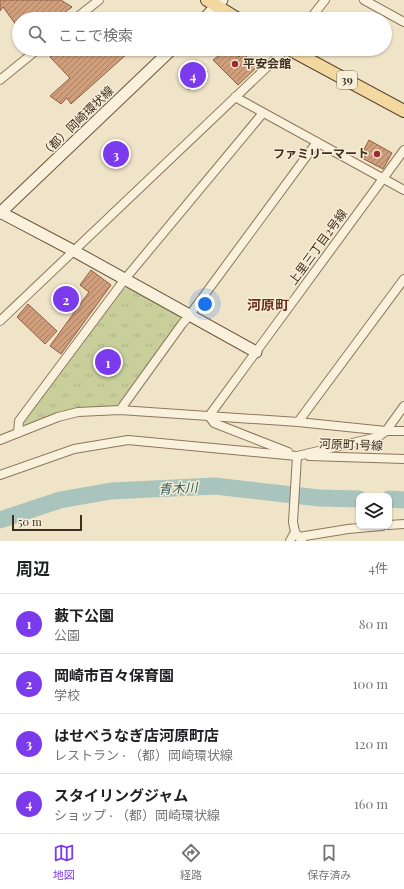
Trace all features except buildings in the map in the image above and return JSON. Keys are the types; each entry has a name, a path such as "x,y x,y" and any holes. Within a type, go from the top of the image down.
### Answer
{"main road":[{"path":"215,2 229,12"},
{"name":"39","path":"302,56 404,111"}],"street":[{"path":"84,12 99,0"},
{"path":"316,12 325,0"},
{"path":"364,0 386,12"},
{"path":"209,12 215,2"},
{"path":"392,15 404,22"},
{"path":"0,80 29,56"},
{"name":"（都）岡崎環状線","path":"0,212 165,56"},
{"path":"0,321 279,56"},
{"path":"235,97 404,190"},
{"path":"18,433 19,421 125,279 263,113"},
{"path":"120,410 317,142"},
{"name":"上里三丁目2号線","path":"209,416 404,150"},
{"path":"0,212 74,251 256,352"},
{"path":"298,422 404,279"},
{"path":"0,475 74,449 128,440 297,456 378,437 386,431 404,406"},
{"path":"0,431 3,439 58,417 78,412 120,410 298,422 386,431 404,431"},
{"path":"209,416 214,423 297,456"},
{"path":"297,456 293,518 299,537"},
{"name":"河原町1号線","path":"297,456 404,459"},
{"path":"392,525 404,524"},
{"path":"290,541 299,537 356,528"}],"green space":[{"path":"128,288 179,315 180,320 115,407 63,411 26,426 23,422 122,289"}],"waterway":[{"name":"青木川","path":"0,520 60,500 111,491 215,486 319,498 356,499"},
{"name":"青木川","path":"392,499 404,500"}],"place":[{"name":"平安会館","path":"235,64"},
{"name":"スタイリングジャム","path":"193,75"},
{"name":"はせべうなぎ店河原町店","path":"116,154"},
{"name":"ファミリーマート","path":"377,154"},
{"name":"岡崎市百々保育園","path":"66,299"},
{"name":"藪下公園","path":"108,362"}],"district":[{"name":"河原町","path":"268,305"}]}
